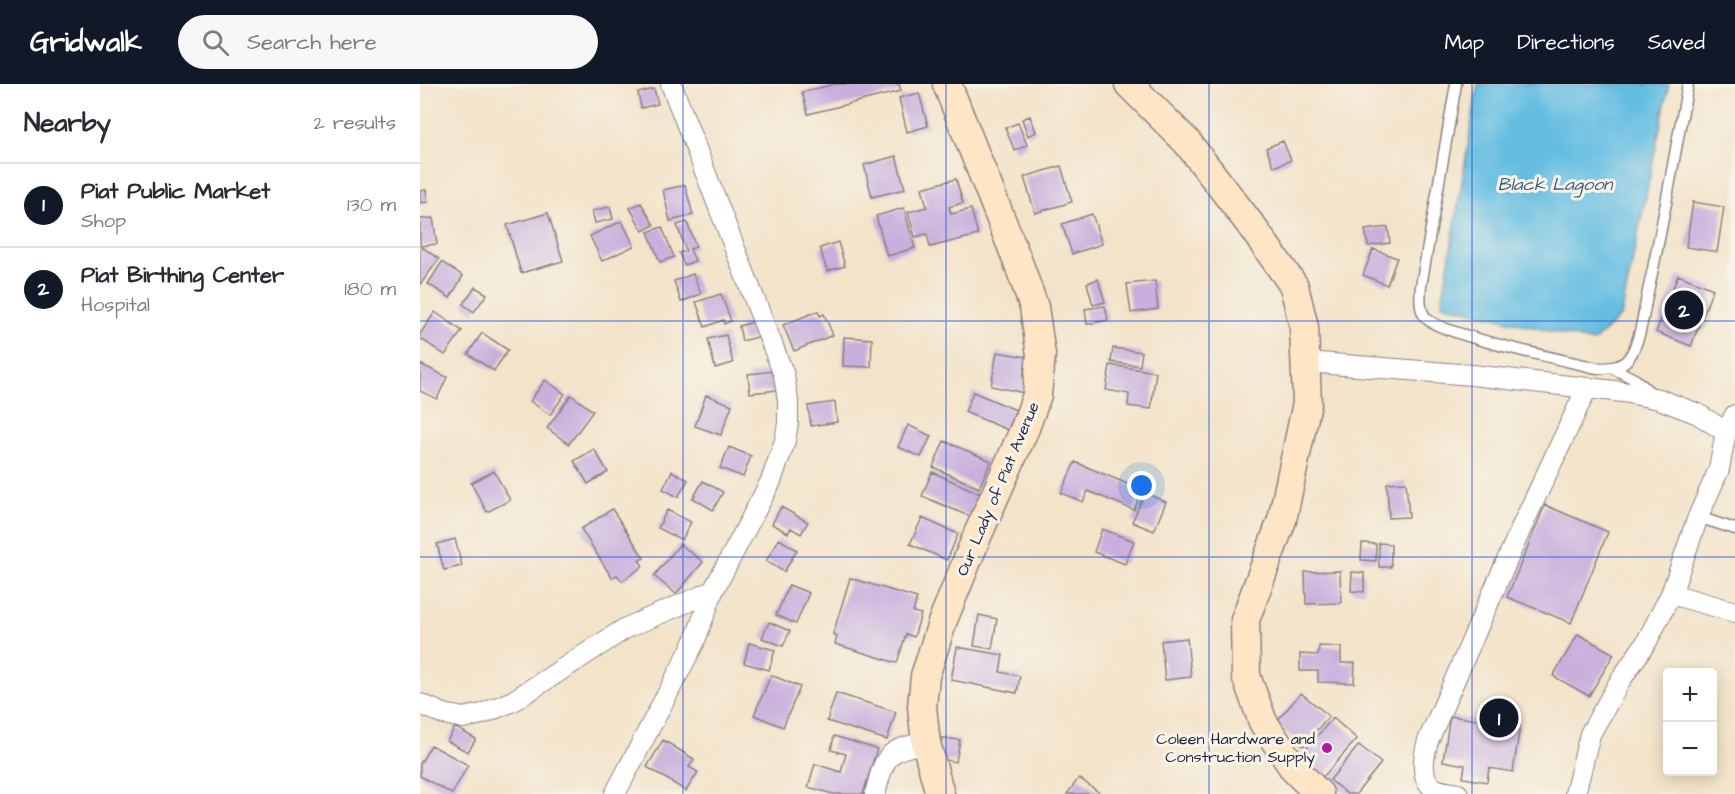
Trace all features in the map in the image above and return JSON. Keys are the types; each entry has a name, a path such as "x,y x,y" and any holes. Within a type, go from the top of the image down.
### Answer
{"street":[{"path":"615,794 694,643 713,591 771,481 785,441 788,423 788,400 784,375 671,84"},
{"name":"Our Lady of Piat Avenue","path":"940,794 926,743 922,707 925,676 943,620 1037,395 1041,356 1034,308 947,84"},
{"path":"1129,84 1187,142 1294,286 1304,327 1307,403 1282,520 1245,620 1246,676 1263,722 1294,769 1319,794"},
{"path":"1306,362 1472,375 1623,392 1659,399 1732,428 1719,469 1698,517 1671,594 1647,641 1620,681 1590,734 1575,794"},
{"path":"1458,794 1436,789 1429,784 1423,763 1428,741 1522,526 1587,388"},
{"path":"420,704 444,714 463,718 482,714 513,701 626,628 713,591"},
{"path":"1671,594 1735,612"},
{"path":"875,794 883,763 893,752 904,746 926,743"}],"lane":[{"path":"1456,84 1420,286 1420,305 1426,318 1438,326 1469,336 1597,368 1613,368 1624,363 1632,354 1638,338 1688,84"},
{"path":"1613,368 1636,380 1659,399"},
{"path":"1698,517 1735,529"}],"water":[{"name":"Black Lagoon","path":"1478,84 1669,84 1621,316 1593,342 1442,304"}],"building":[{"path":"835,84 899,84 901,91 808,114 802,92"},
{"path":"654,89 658,104 641,108 638,93"},
{"path":"919,93 928,126 907,132 899,98"},
{"path":"1030,116 1036,132 1028,136 1022,119"},
{"path":"1018,123 1027,145 1015,151 1005,128"},
{"path":"1283,141 1291,160 1274,167 1266,148"},
{"path":"896,156 905,189 872,197 864,165"},
{"path":"1061,166 1072,202 1035,213 1024,177"},
{"path":"956,179 963,203 949,207 951,214 971,209 978,235 930,247 927,234 915,237 908,212 927,207 922,188"},
{"path":"685,185 693,215 670,221 663,190"},
{"path":"426,190 428,202 420,203 420,191"},
{"path":"1693,202 1724,207 1717,252 1686,247"},
{"path":"641,203 654,225 643,231 630,208"},
{"path":"610,207 613,219 595,223 592,211"},
{"path":"904,208 915,248 887,256 876,216"},
{"path":"548,213 563,261 521,273 507,225"},
{"path":"1092,214 1102,244 1072,254 1062,224"},
{"path":"433,218 437,244 420,246 420,219"},
{"path":"622,221 634,246 602,261 590,236"},
{"path":"687,222 696,247 690,249 695,261 684,265 679,253 686,251 677,225"},
{"path":"662,227 674,257 660,262 648,232"},
{"path":"1388,227 1390,243 1368,246 1365,230"},
{"path":"838,242 845,266 827,271 820,248"},
{"path":"422,247 439,259 420,285 420,250"},
{"path":"1373,249 1397,258 1387,285 1363,275"},
{"path":"442,262 463,276 450,298 428,284"},
{"path":"693,274 701,294 681,302 674,281"},
{"path":"1678,275 1713,289 1691,346 1656,332"},
{"path":"1098,279 1105,302 1093,305 1087,283"},
{"path":"1155,281 1158,309 1131,313 1127,284"},
{"path":"475,287 487,294 474,312 463,304"},
{"path":"721,294 731,321 724,324 723,320 705,327 696,302"},
{"path":"1105,306 1108,320 1087,324 1085,309"},
{"path":"818,311 820,316 824,314 833,335 794,351 783,325"},
{"path":"435,312 462,331 445,355 420,338 420,334"},
{"path":"757,321 761,336 742,341 739,326"},
{"path":"482,333 508,350 494,371 468,354"},
{"path":"726,335 733,363 715,368 708,339"},
{"path":"844,337 872,339 871,367 843,366"},
{"path":"1113,348 1142,352 1140,366 1111,362"},
{"path":"997,352 1027,357 1023,377 1028,378 1025,393 991,386"},
{"path":"420,364 447,377 437,399 420,391"},
{"path":"1110,365 1156,372 1151,409 1128,406 1129,394 1106,390"},
{"path":"775,371 777,390 750,393 748,374"},
{"path":"545,380 565,394 550,415 530,401"},
{"path":"973,392 1016,410 1008,430 965,412"},
{"path":"571,395 593,411 569,444 547,428"},
{"path":"706,395 732,405 721,435 695,426"},
{"path":"835,402 837,422 811,426 808,406"},
{"path":"908,425 931,436 921,457 898,447"},
{"path":"944,441 991,461 979,488 933,467"},
{"path":"729,447 751,456 743,477 720,468"},
{"path":"594,449 608,472 588,484 574,461"},
{"path":"1075,462 1142,490 1134,510 1088,491 1083,502 1061,493"},
{"path":"494,471 510,500 487,512 471,483"},
{"path":"672,471 688,480 678,497 663,489"},
{"path":"932,472 981,494 971,517 922,496"},
{"path":"703,481 723,492 713,510 693,498"},
{"path":"1406,482 1409,517 1389,518 1387,483"},
{"path":"1145,493 1166,502 1154,531 1132,522"},
{"path":"1545,505 1608,532 1571,623 1507,597"},
{"path":"781,507 808,522 801,534 791,528 788,533 772,524"},
{"path":"612,509 644,558 639,560 643,566 622,581 617,575 612,578 581,529"},
{"path":"667,510 691,522 682,540 658,528"},
{"path":"922,518 958,534 947,560 910,544"},
{"path":"1102,529 1134,541 1125,564 1094,552"},
{"path":"455,539 462,566 444,570 437,544"},
{"path":"779,539 797,550 784,572 766,561"},
{"path":"1362,543 1376,544 1376,561 1361,560"},
{"path":"1379,543 1391,544 1391,567 1379,567"},
{"path":"680,544 703,562 676,594 654,576"},
{"path":"1340,571 1341,603 1306,604 1305,572"},
{"path":"1352,572 1364,573 1364,592 1351,591"},
{"path":"850,578 917,598 913,612 921,614 914,637 906,634 897,663 835,644 837,636 833,634"},
{"path":"789,585 809,593 796,624 776,615"},
{"path":"979,615 997,619 992,649 974,646"},
{"path":"769,622 790,631 783,646 762,638"},
{"path":"1578,634 1614,654 1589,696 1553,676"},
{"path":"1187,638 1191,677 1165,680 1161,641"},
{"path":"749,643 775,650 769,670 744,663"},
{"path":"1319,646 1341,647 1341,663 1355,663 1354,683 1318,682 1318,671 1300,671 1300,654 1318,655"},
{"path":"957,647 1003,655 1000,672 1020,676 1017,693 951,680"},
{"path":"771,675 800,687 783,727 754,715"},
{"path":"836,693 896,712 887,740 827,721"},
{"path":"1301,693 1329,716 1303,746 1275,723"},
{"path":"1450,716 1520,726 1513,772 1489,768 1487,782 1463,778 1465,765 1443,761"},
{"name":"Coleen Hardware and Construction Supply","path":"1333,718 1357,739 1322,778 1298,757"},
{"path":"455,727 476,739 468,752 447,741"},
{"path":"834,736 877,749 863,794 833,794 808,787 815,764 841,772 846,754 831,750"},
{"path":"942,738 960,740 956,762 939,759"},
{"path":"663,740 694,759 689,767 698,772 686,791 647,767"},
{"path":"431,745 468,765 452,794 420,776 420,764"},
{"path":"1359,745 1381,763 1356,794 1347,794 1330,780"},
{"path":"1079,778 1101,794 1067,794"}],"place":[{"name":"Piat Birthing Center","path":"1684,310"},
{"name":"Piat Public Market","path":"1499,718"},
{"name":"Coleen Hardware and Construction Supply","path":"1327,748"}]}
